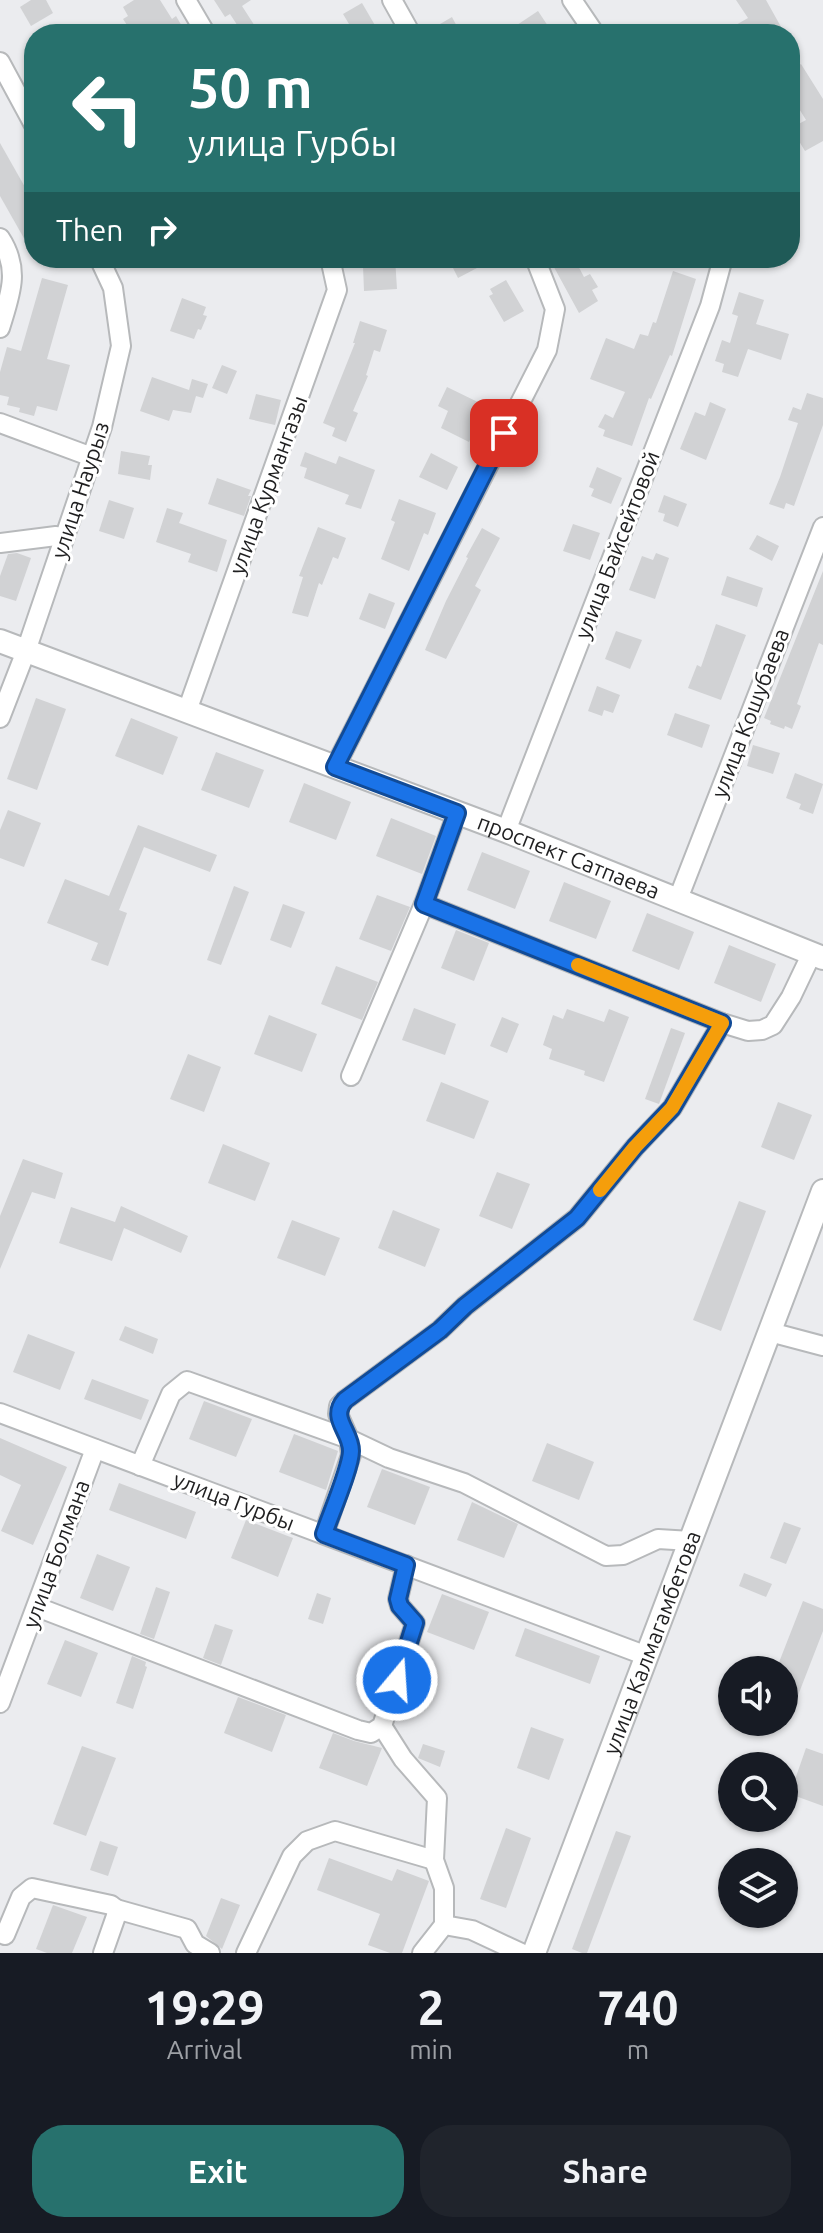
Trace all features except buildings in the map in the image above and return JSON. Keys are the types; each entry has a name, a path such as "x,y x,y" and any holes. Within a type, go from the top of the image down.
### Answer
{"street":[{"path":"186,0 200,24"},
{"path":"392,0 405,24"},
{"path":"572,0 588,24"},
{"path":"0,62 24,106"},
{"path":"0,238 11,264 13,282 3,306 0,328"},
{"name":"улица Наурыз","path":"0,718 102,427 121,346 113,288 104,268"},
{"name":"улица Курмангазы","path":"187,711 337,290 332,268"},
{"path":"335,767 547,350 555,309 539,268"},
{"name":"улица Байсейтовой","path":"506,831 710,306 720,268"},
{"path":"0,423 92,457"},
{"name":"улица Кошубаева","path":"678,899 823,527"},
{"path":"0,543 56,536 64,538"},
{"name":"проспект Сатпаева","path":"0,641 506,831 817,956"},
{"path":"351,1076 424,904 457,813"},
{"path":"424,904 748,1031 773,1025 817,956"},
{"path":"324,1534 351,1455 349,1439 338,1414 339,1406 440,1330 465,1306 577,1218 635,1147 672,1108 722,1023"},
{"name":"улица Калмагамбетова","path":"534,1953 823,1191"},
{"path":"770,1332 823,1346"},
{"path":"140,1466 171,1394 187,1381 349,1439 389,1458 464,1483 606,1556 623,1555 658,1539 691,1541"},
{"name":"улица Гурбы","path":"0,1413 647,1656"},
{"name":"улица Болмана","path":"0,1703 95,1449"},
{"path":"37,1607 371,1733 382,1726 415,1623 400,1606 398,1599 406,1565"},
{"path":"382,1726 403,1759 437,1798 434,1860 444,1888 444,1925 422,1953"},
{"path":"246,1953 292,1856 307,1841 335,1831 434,1860"},
{"path":"3,1939 21,1897 32,1888 111,1905 187,1929 195,1944 210,1953"},
{"path":"103,1953 116,1909"},
{"path":"444,1925 472,1930 521,1953"}],"slow traffic":[{"path":"578,965 722,1023 672,1108 600,1190"}],"route":[{"path":"397,1680 415,1623 400,1606 398,1599 406,1565 324,1534 351,1455 349,1439 338,1414 339,1406 440,1330 465,1306 577,1218 635,1147 672,1108 722,1023 424,904 457,813 335,767 504,433"}]}
